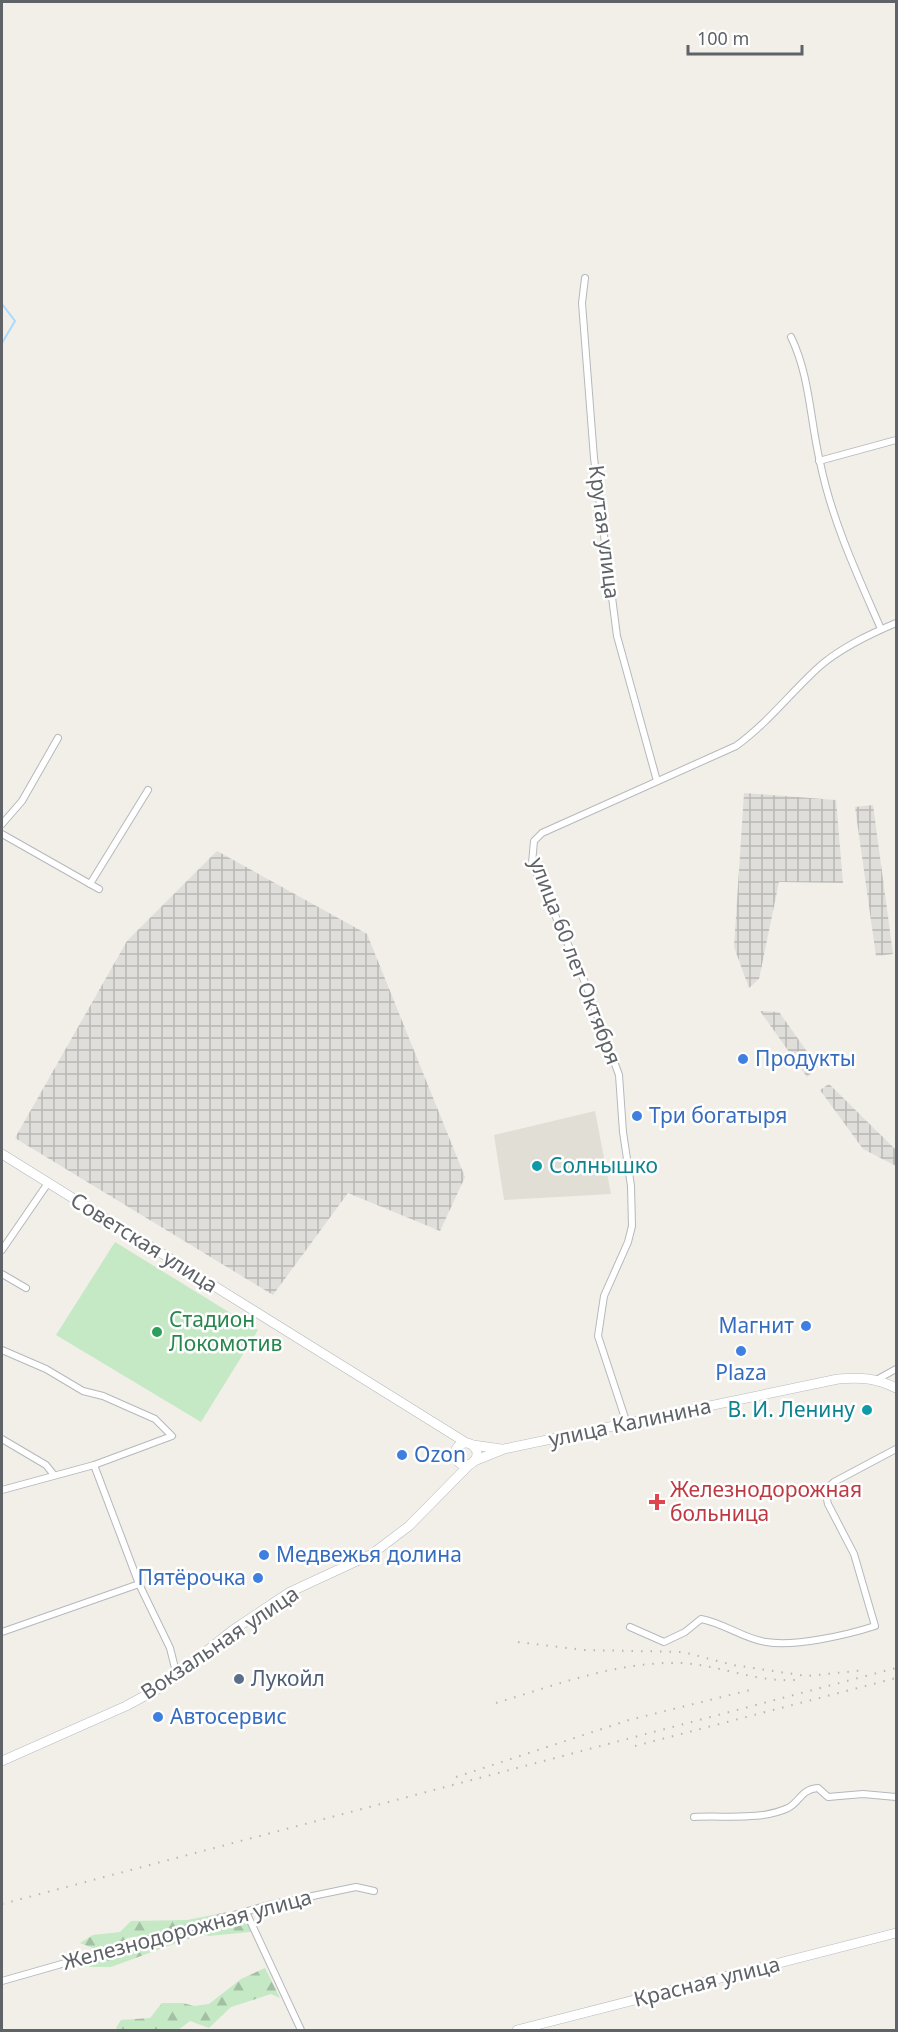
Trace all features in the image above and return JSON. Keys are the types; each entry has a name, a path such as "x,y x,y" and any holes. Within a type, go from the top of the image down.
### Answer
{"main road":[{"name":"Советская улица","path":"2,1154 469,1444"},
{"name":"улица Калинина","path":"504,1449 838,1379 878,1379"},
{"path":"878,1379 897,1388"},
{"name":"Советская улица","path":"441,1426 455,1454"},
{"path":"452,1482 455,1454 469,1444 504,1449"},
{"path":"469,1444 477,1453 472,1462"},
{"path":"455,1454 462,1464 504,1449"},
{"name":"Вокзальная улица","path":"2,1761 126,1706 177,1677 233,1629 290,1592 372,1554 409,1526 472,1462"},
{"name":"Красная улица","path":"517,2031 897,1933"}],"street":[{"name":"Крутая улица","path":"585,278 582,303 594,458 617,636 657,781"},
{"path":"791,337 802,360 819,461 836,526 881,629"},
{"path":"819,461 897,440"},
{"path":"657,781 736,746 755,732 838,652 897,623"},
{"path":"2,824 22,801 58,738"},
{"name":"улица 60 лет Октября","path":"627,1424 598,1336 604,1296 632,1226 631,1186 623,1132 619,1075 586,986 532,863 531,852 534,841 543,833 657,781"},
{"path":"90,884 148,790"},
{"path":"2,834 99,889"},
{"path":"2,1250 48,1183"},
{"path":"2,1274 26,1288"},
{"path":"2,1350 46,1369 83,1391 103,1396 155,1419 172,1436 94,1465 2,1490"},
{"name":"улица Калинина","path":"878,1379 897,1369"},
{"path":"2,1439 46,1465 54,1475"},
{"path":"630,1627 664,1642 685,1632 701,1619 713,1621 765,1642 793,1642 875,1626 854,1554 828,1504 825,1490 834,1482 897,1449"},
{"path":"94,1465 139,1584 170,1648 177,1677"},
{"path":"2,1632 139,1584"},
{"path":"694,1817 757,1816 789,1808 802,1792 811,1788 818,1788 828,1797 863,1794 897,1797"},
{"name":"Железнодорожная улица","path":"2,1981 246,1912 356,1887 374,1891"},
{"path":"246,1912 301,2031"}],"shaded area":[{"path":"744,793 836,800 843,883 779,882 759,979 749,988 734,947"},
{"path":"873,805 893,954 876,956 855,807"},
{"path":"217,851 367,934 465,1177 440,1231 348,1193 273,1295 15,1138 127,941"},
{"path":"760,1011 779,1012 818,1067 807,1077"},
{"path":"829,1084 896,1150 896,1166 863,1149 820,1090"},
{"path":"595,1111 611,1194 504,1200 494,1135"}],"green space":[{"name":"Стадион Локомотив","path":"115,1242 258,1330 201,1422 56,1335"},
{"path":"238,1910 166,1932 127,1938 120,1945 95,1949 80,1943 93,1935 120,1932 131,1921 187,1920"},
{"path":"233,1920 250,1924 253,1928 250,1932 209,1936 201,1934 111,1967 83,1967 118,1953"},
{"path":"265,1968 280,1998 271,1994 231,2007 209,2028 190,2021 178,2030 118,2030 116,2028 121,2020 150,2018 162,2003 183,2003 194,2006 209,2004 241,1979"}],"waterway":[{"path":"2,304 15,321 2,343"}],"railway":[{"path":"518,1642 584,1650 683,1652 733,1665 807,1676 866,1670"},
{"path":"496,1703 611,1670 657,1663 695,1664 765,1678 795,1680"},
{"path":"2,1904 896,1668"},
{"path":"635,1746 896,1678"},
{"path":"456,1777 629,1720 750,1690"}],"place":[{"name":"Продукты","path":"743,1059"},
{"name":"Три богатыря","path":"637,1116"},
{"name":"Солнышко","path":"537,1166"},
{"name":"Магнит","path":"806,1326"},
{"name":"Стадион Локомотив","path":"157,1332"},
{"name":"Plaza","path":"741,1351"},
{"name":"В. И. Ленину","path":"867,1410"},
{"name":"Ozon","path":"402,1455"},
{"name":"Железнодорожная больница","path":"657,1502"},
{"name":"Медвежья долина","path":"264,1555"},
{"name":"Пятёрочка","path":"258,1578"},
{"name":"Лукойл","path":"239,1679"},
{"name":"Автосервис","path":"158,1717"}]}
